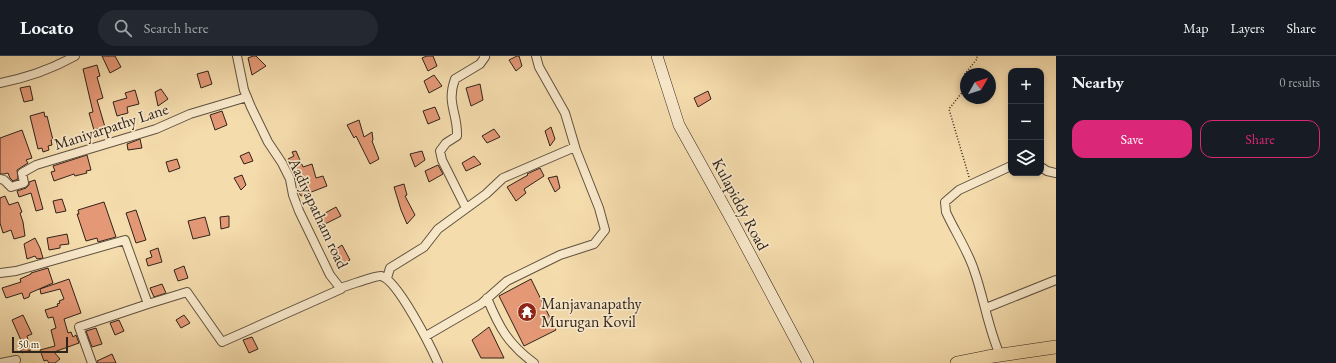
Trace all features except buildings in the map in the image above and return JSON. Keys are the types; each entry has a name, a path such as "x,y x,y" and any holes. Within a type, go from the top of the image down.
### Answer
{"main road":[{"name":"Kulapiddy Road","path":"657,56 679,125 808,363"},
{"path":"957,363 988,360 1000,355 1056,347"}],"street":[{"path":"0,83 21,79 50,68 73,56"},
{"name":"Aadiyapatham road","path":"237,56 247,97 268,142 282,163 290,179 293,195 299,211 330,275 341,289 343,287 380,276 387,278"},
{"path":"466,208 442,160 440,150 446,143 457,136 457,126 451,99 455,79 480,64 485,58 484,56"},
{"path":"426,336 481,304 507,281 560,255 594,244 605,230 599,208 575,147 565,112 539,66 530,56"},
{"path":"536,56 539,66"},
{"name":"Maniyarpathy Lane","path":"0,179 4,180 11,187 24,183 22,172 36,165 156,129 190,114 247,97"},
{"path":"438,363 426,336 397,290 387,278 390,268 424,247 438,229 486,194 503,178 575,147"},
{"path":"1000,355 993,338 986,308 973,268 946,212 945,202 959,190 1008,167"},
{"path":"1044,169 1056,173"},
{"path":"0,273 16,271 125,240 148,304"},
{"path":"986,308 1056,280"},
{"path":"92,363 79,327 187,292 222,342 341,289"},
{"path":"488,298 497,322 510,342 534,363"},
{"path":"0,363 16,360"}],"path":[{"path":"972,185 949,109 964,90 964,75 977,59 977,56"}],"place":[{"name":"Manjavanapathy Murugan Kovil","path":"527,312"}]}
